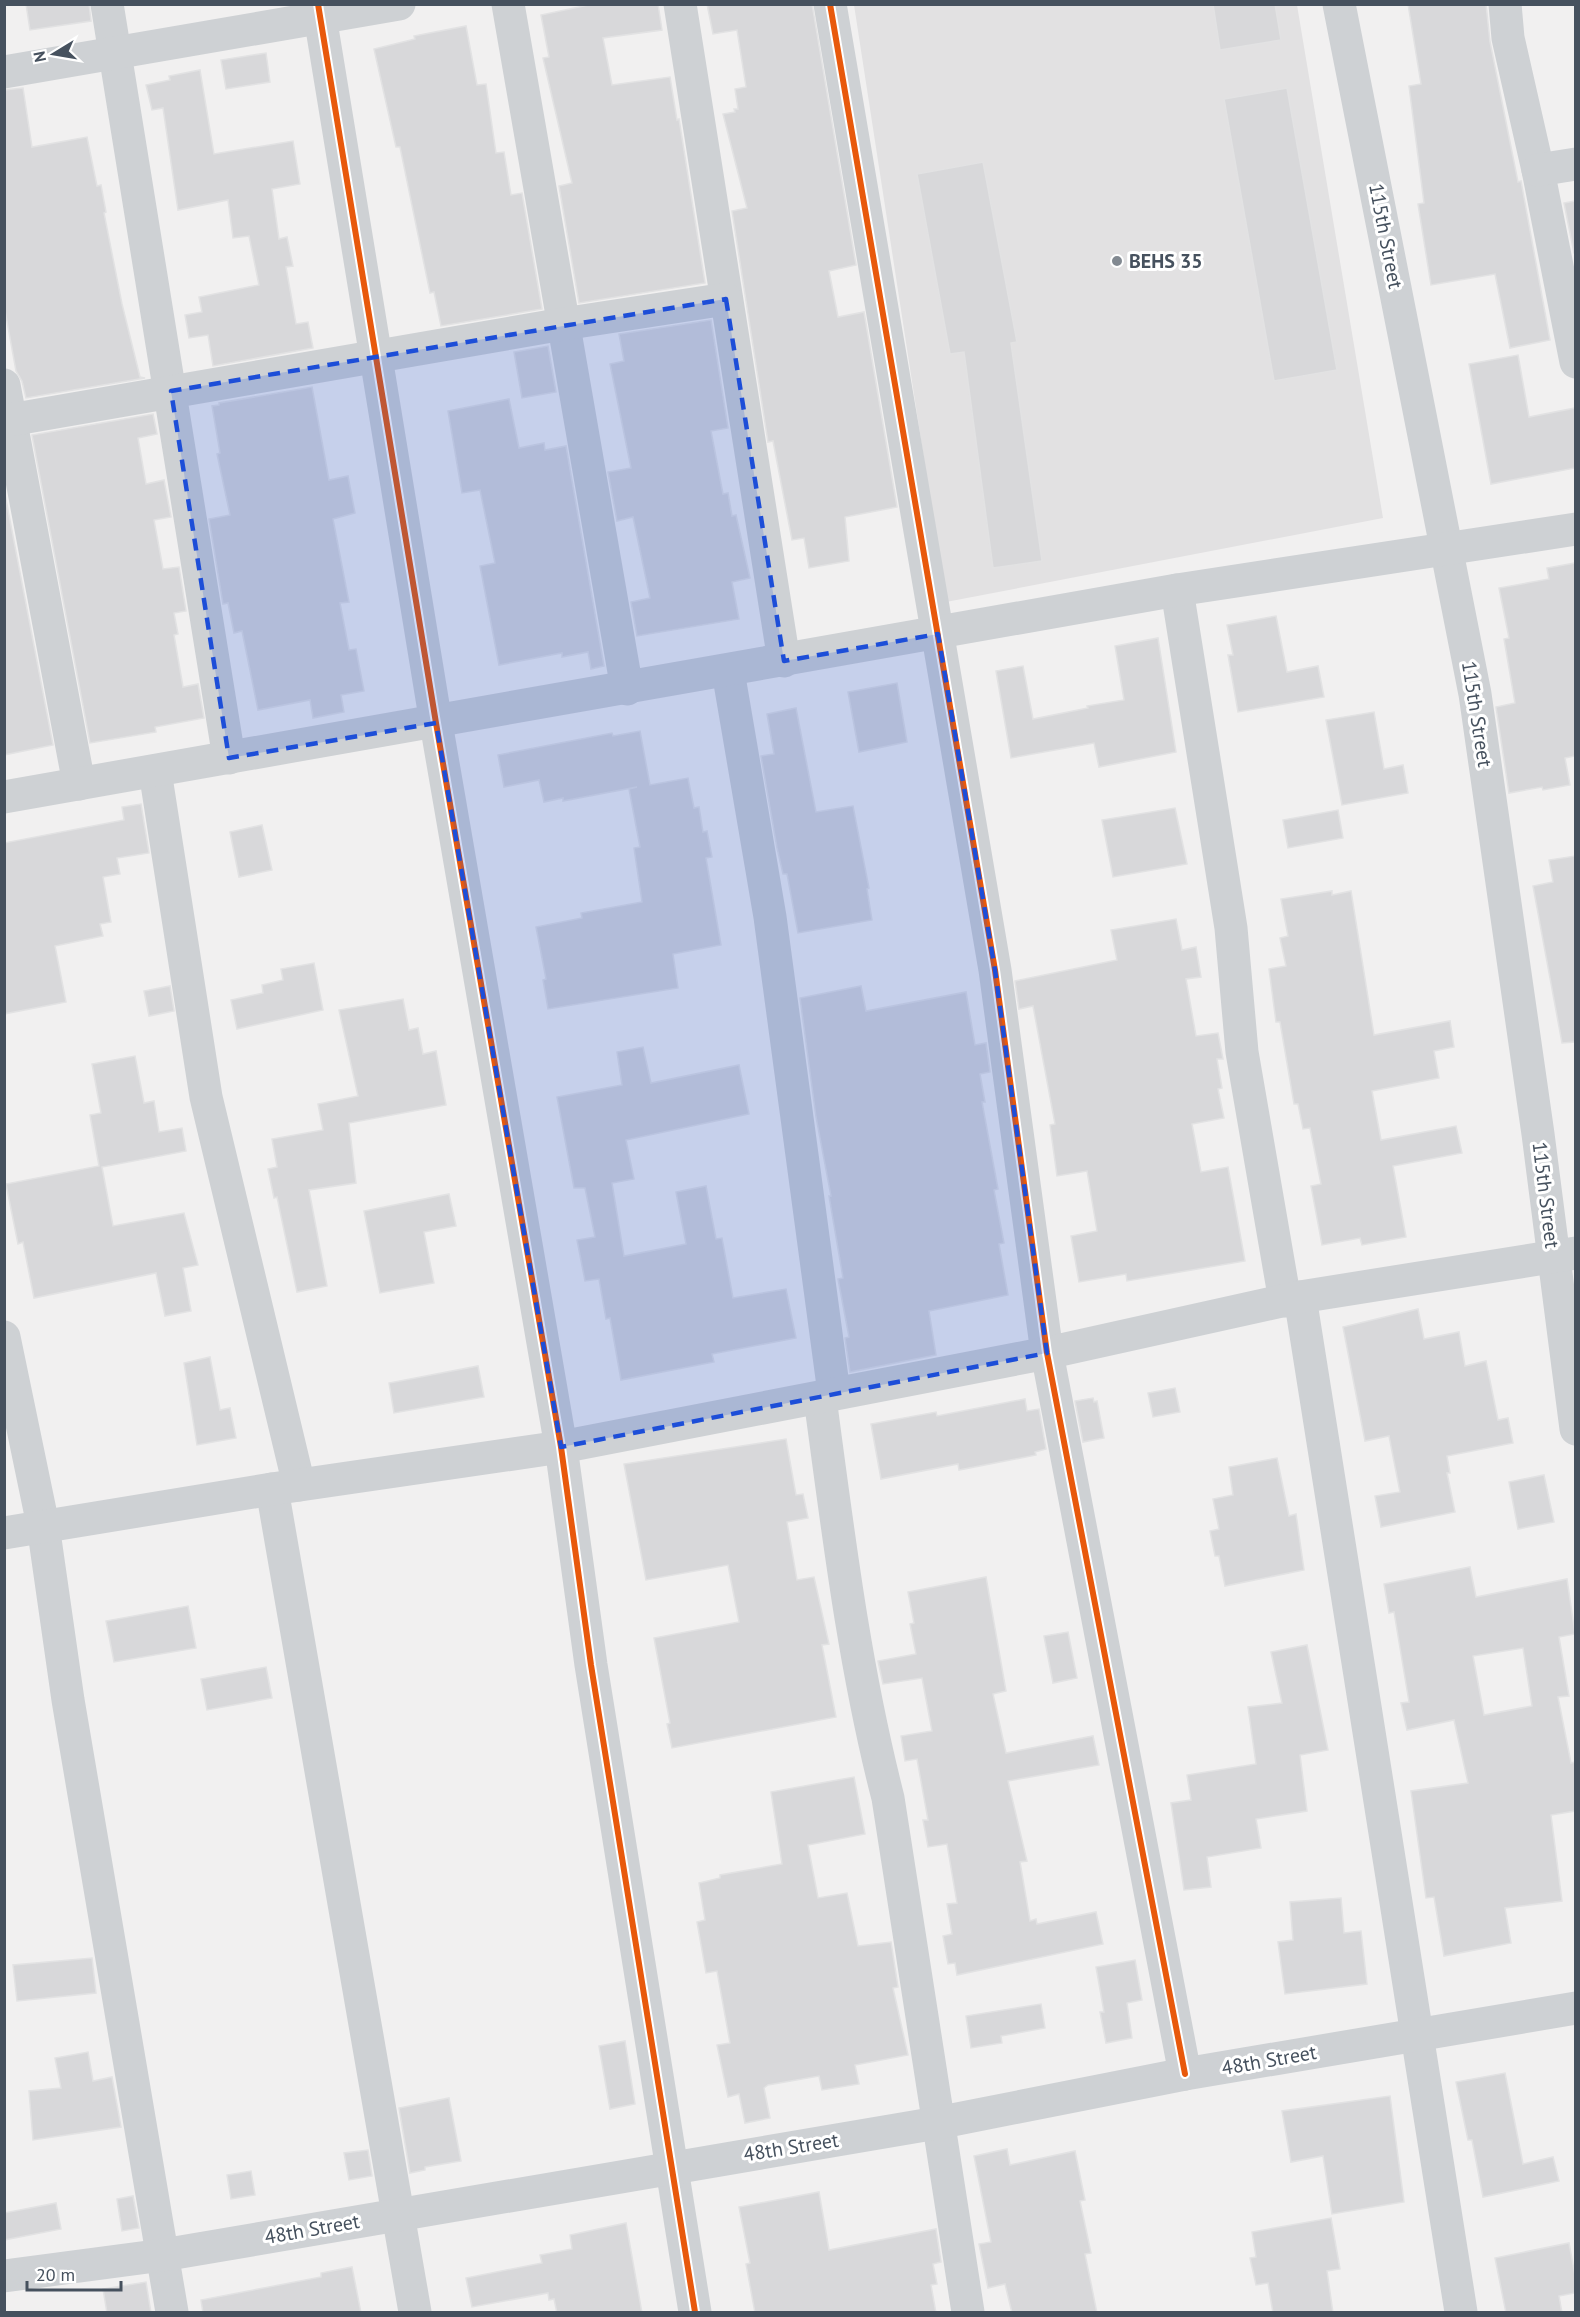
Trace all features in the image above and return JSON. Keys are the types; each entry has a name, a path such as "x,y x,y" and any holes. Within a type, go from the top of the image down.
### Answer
{"street":[{"path":"107,4 229,758"},
{"path":"4,72 116,53 319,11 399,4"},
{"path":"508,4 627,689"},
{"path":"680,4 784,661"},
{"path":"830,4 996,980 1047,1353 1185,2074"},
{"name":"115th Street","path":"1340,4 1448,547 1485,759 1565,1255 1575,1429"},
{"path":"1504,4 1508,38 1538,170 1575,362"},
{"path":"319,11 436,723 561,1447 591,1665 695,2313"},
{"path":"1538,170 1575,164"},
{"path":"8,421 563,324 726,299"},
{"path":"4,385 8,421 79,784"},
{"path":"4,797 436,723 1177,590 1575,529"},
{"path":"1177,590 1231,927 1242,1052 1292,1299 1461,2313"},
{"path":"728,671 770,917 827,1395 849,1615 869,1725 888,1798 968,2313"},
{"path":"155,771 206,1097 285,1487 397,2215 415,2313"},
{"path":"4,1533 285,1487 561,1447 1047,1353 1292,1299 1565,1255"},
{"path":"4,1337 43,1525 68,1700 172,2313"},
{"name":"48th Street","path":"4,2276 163,2255 671,2166 937,2123 1185,2074 1575,2008"}],"highlighted area":[{"path":"726,299 784,661 938,634 995,970 1047,1353 561,1447 436,723 229,758 171,391"}],"shaded area":[{"name":"BEHS 35","path":"854,5 1297,5 1383,518 946,602"}],"building":[{"path":"26,4 89,4 91,21 30,30"},
{"path":"593,4 658,4 662,30 603,38 612,85 670,77 677,120 679,119 705,283 579,303 559,186 572,183 543,58 549,57 541,15"},
{"path":"707,4 812,4 856,265 829,271 838,317 864,312 897,507 845,517 849,561 809,568 804,538 792,540 773,441 768,442 732,211 747,208 723,114 735,112 734,109 738,109 735,89 746,87 737,30 713,34"},
{"path":"1213,4 1275,4 1281,40 1220,50"},
{"path":"1408,4 1486,4 1490,42 1518,182 1521,181 1550,340 1510,348 1495,274 1431,285 1418,204 1424,203 1409,86 1421,84"},
{"path":"466,26 477,85 486,84 496,153 504,152 511,195 522,193 542,309 441,326 434,292 430,293 400,147 396,147 374,49 415,39 414,36"},
{"path":"266,53 270,82 226,89 221,60"},
{"path":"200,70 214,154 293,141 300,184 272,189 279,239 287,237 293,266 286,267 296,324 308,322 313,348 213,366 208,335 189,338 185,315 202,312 199,297 259,285 249,236 233,238 228,200 178,210 163,108 152,110 146,85 170,80 169,76"},
{"path":"23,88 32,147 87,137 97,186 101,185 106,212 104,213 122,304 140,377 145,378 26,398 22,381 16,371 4,305 4,90"},
{"path":"1287,88 1337,370 1274,381 1224,99"},
{"path":"983,162 1017,342 1011,343 1042,561 993,568 964,352 950,354 917,174"},
{"path":"1575,201 1575,253 1574,253 1564,203"},
{"path":"711,320 728,428 711,431 723,494 728,493 732,516 736,515 750,578 732,582 739,619 637,636 631,602 650,598 633,517 617,521 608,472 631,468 610,364 624,361 619,334"},
{"path":"548,346 556,392 522,398 514,352"},
{"path":"1518,355 1529,417 1575,408 1575,468 1491,484 1469,364"},
{"path":"312,387 329,480 348,476 355,513 333,519 349,602 340,603 349,650 356,649 364,691 341,695 344,712 313,718 310,700 258,710 242,631 234,633 228,603 223,604 209,519 230,515 217,454 220,453 212,406"},
{"path":"509,399 519,448 544,443 545,450 566,446 604,666 591,669 588,652 562,657 562,653 499,665 480,566 495,563 480,490 462,493 448,411"},
{"path":"153,414 157,434 138,438 146,484 164,480 171,517 154,520 163,569 179,567 186,611 174,613 178,634 174,635 183,687 198,684 204,718 155,727 156,732 90,743 32,435"},
{"path":"4,489 53,745 4,755"},
{"path":"1575,563 1575,756 1565,758 1570,785 1509,793 1496,707 1515,703 1504,639 1509,638 1499,588 1549,579 1547,568"},
{"path":"1276,616 1287,672 1318,666 1324,697 1238,712 1228,655 1233,655 1227,625"},
{"path":"1158,638 1176,752 1099,767 1094,743 1011,758 996,671 1023,666 1033,719 1088,708 1087,706 1124,700 1115,646"},
{"path":"897,683 907,742 859,752 848,692"},
{"path":"796,708 816,812 853,806 869,888 867,889 872,920 798,933 787,874 783,874 777,848 761,756 774,754 767,714"},
{"path":"1374,712 1384,769 1403,765 1408,793 1342,805 1326,720"},
{"path":"640,731 650,785 688,778 694,808 699,807 703,832 707,831 712,857 706,858 721,945 673,954 678,988 548,1009 543,980 546,979 536,927 582,918 581,913 642,902 634,848 640,847 629,789 637,787 563,801 563,798 544,802 539,780 504,787 498,755 612,733 613,736"},
{"path":"141,804 149,853 117,858 120,874 103,877 111,922 100,924 103,936 55,946 66,1002 4,1014 4,843 124,820 122,807"},
{"path":"1175,808 1187,864 1113,877 1102,820"},
{"path":"1338,810 1343,838 1288,848 1283,820"},
{"path":"262,825 272,870 239,877 230,832"},
{"path":"1575,856 1575,1042 1562,1043 1533,886 1553,882 1549,860"},
{"path":"1332,891 1332,895 1351,891 1374,1035 1450,1021 1454,1047 1434,1051 1439,1078 1372,1091 1381,1140 1456,1126 1462,1153 1393,1166 1406,1237 1362,1245 1360,1238 1322,1245 1311,1186 1321,1184 1310,1128 1303,1129 1298,1104 1294,1104 1280,1022 1276,1022 1269,969 1286,966 1280,938 1288,936 1281,899"},
{"path":"1176,919 1182,950 1196,947 1201,977 1186,979 1196,1036 1218,1033 1223,1059 1217,1059 1222,1088 1218,1089 1224,1118 1192,1124 1201,1172 1228,1167 1245,1261 1127,1281 1126,1274 1079,1282 1071,1236 1097,1231 1087,1171 1057,1176 1050,1125 1055,1124 1033,1006 1019,1009 1015,981 1117,960 1111,930"},
{"path":"314,963 323,1010 237,1029 231,1000 263,993 262,985 283,980 281,969"},
{"path":"170,986 174,1011 149,1016 144,991"},
{"path":"861,986 866,1011 966,992 975,1045 986,1043 990,1072 980,1074 985,1102 982,1102 998,1189 994,1190 1004,1243 999,1244 1008,1295 929,1311 936,1355 850,1372 845,1338 849,1337 838,1279 843,1278 816,1117 800,998"},
{"path":"403,999 409,1030 418,1028 423,1054 436,1051 446,1105 349,1123 356,1183 309,1190 327,1286 297,1292 277,1197 274,1198 268,1169 277,1167 272,1139 323,1130 318,1104 358,1096 339,1010"},
{"path":"643,1047 651,1083 739,1065 749,1114 626,1140 634,1179 612,1183 624,1256 686,1244 676,1192 706,1186 716,1239 722,1238 733,1298 786,1289 796,1338 712,1354 714,1362 621,1380 610,1318 606,1319 599,1279 585,1281 577,1240 595,1237 585,1188 574,1188 557,1097 622,1085 617,1052"},
{"path":"135,1056 144,1103 154,1101 159,1132 182,1128 186,1151 102,1167 113,1226 184,1213 198,1265 183,1268 191,1311 165,1316 156,1273 34,1298 23,1242 18,1244 6,1184 99,1166 90,1115 101,1113 92,1064"},
{"path":"449,1194 456,1226 424,1232 434,1283 380,1293 364,1211"},
{"path":"1418,1309 1424,1339 1459,1332 1465,1366 1486,1361 1498,1420 1508,1418 1513,1443 1447,1456 1450,1473 1447,1473 1455,1512 1381,1527 1375,1496 1400,1492 1389,1436 1365,1441 1343,1327"},
{"path":"210,1357 220,1410 230,1408 236,1438 197,1445 184,1363"},
{"path":"478,1366 484,1397 394,1413 389,1383"},
{"path":"1175,1388 1180,1412 1153,1417 1148,1393"},
{"path":"1093,1398 1094,1402 1097,1401 1104,1438 1083,1442 1075,1401"},
{"path":"1025,1399 1027,1411 1039,1409 1046,1449 1035,1452 1036,1455 959,1470 958,1464 881,1479 871,1424 936,1412 937,1416"},
{"path":"786,1439 796,1495 803,1494 808,1518 787,1522 797,1580 814,1577 829,1644 822,1645 836,1717 672,1748 667,1724 670,1723 654,1638 739,1622 728,1565 646,1580 624,1464"},
{"path":"1277,1458 1289,1516 1296,1514 1304,1570 1225,1586 1219,1556 1215,1556 1210,1531 1219,1529 1213,1499 1233,1495 1229,1467"},
{"path":"1544,1475 1554,1522 1518,1529 1509,1482"},
{"path":"1470,1567 1476,1597 1567,1579 1575,1634 1559,1637 1569,1696 1558,1697 1571,1763 1575,1762 1575,1811 1551,1815 1562,1901 1505,1908 1511,1943 1444,1956 1434,1897 1426,1898 1411,1791 1468,1783 1454,1720 1407,1730 1401,1703 1409,1702 1394,1612 1389,1613 1384,1584","holes":["1523,1648 1532,1706 1484,1715 1473,1656"]},
{"path":"986,1577 1006,1691 993,1694 1006,1753 1093,1736 1099,1765 1008,1781 1027,1861 1020,1862 1030,1921 1036,1919 1037,1924 1096,1912 1103,1944 957,1975 955,1963 948,1964 943,1936 952,1934 947,1904 957,1903 947,1844 928,1847 923,1820 928,1820 917,1759 905,1761 901,1736 932,1731 922,1678 883,1684 878,1661 916,1654 910,1624 914,1623 908,1592"},
{"path":"188,1606 196,1648 114,1662 106,1621"},
{"path":"1068,1632 1077,1678 1053,1683 1044,1636"},
{"path":"1307,1645 1328,1750 1300,1755 1307,1811 1256,1819 1261,1848 1207,1857 1211,1887 1184,1890 1171,1803 1191,1800 1187,1775 1256,1764 1248,1707 1282,1703 1271,1652"},
{"path":"266,1667 272,1698 207,1710 201,1679"},
{"path":"854,1777 865,1834 808,1845 818,1898 847,1893 858,1946 891,1942 898,1987 893,1988 908,2055 855,2065 859,2084 822,2090 819,2076 768,2085 764,2088 770,2118 745,2123 739,2094 728,2097 717,2045 730,2043 717,1971 706,1973 697,1922 705,1920 699,1883 720,1878 720,1875 782,1864 771,1792"},
{"path":"1341,1898 1344,1933 1361,1931 1367,1984 1285,1994 1278,1942 1293,1940 1290,1902"},
{"path":"92,1958 96,1993 17,2001 13,1965"},
{"path":"1135,1960 1142,2000 1127,2003 1132,2038 1106,2043 1100,2012 1104,2012 1096,1967"},
{"path":"1041,2004 1045,2028 1001,2036 1002,2043 971,2048 966,2016"},
{"path":"625,2041 635,2104 610,2109 599,2046"},
{"path":"88,2052 93,2081 112,2077 121,2127 33,2140 29,2091 61,2088 55,2058"},
{"path":"1505,2073 1523,2164 1553,2157 1559,2181 1483,2197 1472,2140 1468,2140 1456,2082"},
{"path":"1390,2096 1404,2202 1332,2214 1323,2156 1291,2162 1282,2111"},
{"path":"449,2098 461,2161 425,2167 425,2170 410,2173 399,2108"},
{"path":"1007,2149 1010,2165 1075,2151 1085,2200 1080,2201 1091,2253 1085,2254 1097,2313 1012,2313 1005,2284 988,2288 979,2244 991,2242 974,2156"},
{"path":"368,2150 372,2176 349,2180 344,2153"},
{"path":"251,2171 255,2195 231,2199 227,2175"},
{"path":"819,2192 829,2250 936,2229 941,2262 933,2264 937,2284 931,2285 936,2313 755,2313 746,2264 750,2263 739,2207"},
{"path":"133,2196 139,2228 122,2231 117,2199"},
{"path":"56,2203 61,2229 4,2240 4,2213"},
{"path":"1331,2218 1340,2269 1327,2271 1333,2313 1273,2313 1268,2283 1256,2285 1250,2258 1256,2257 1252,2232"},
{"path":"626,2223 642,2313 557,2313 554,2299 549,2300 548,2293 472,2307 466,2278 542,2263 540,2255 572,2249 570,2235"},
{"path":"1569,2243 1575,2275 1575,2293 1559,2296 1562,2313 1506,2313 1495,2258"},
{"path":"352,2267 361,2313 203,2313 201,2300 321,2277 321,2273"},
{"path":"146,2282 151,2313 107,2313 103,2289"}],"cycle path":[{"path":"318,4 436,723 561,1447 591,1665 695,2312"},
{"path":"830,4 995,970 1047,1353 1185,2074"}],"place":[{"name":"BEHS 35","path":"1117,261"}]}
